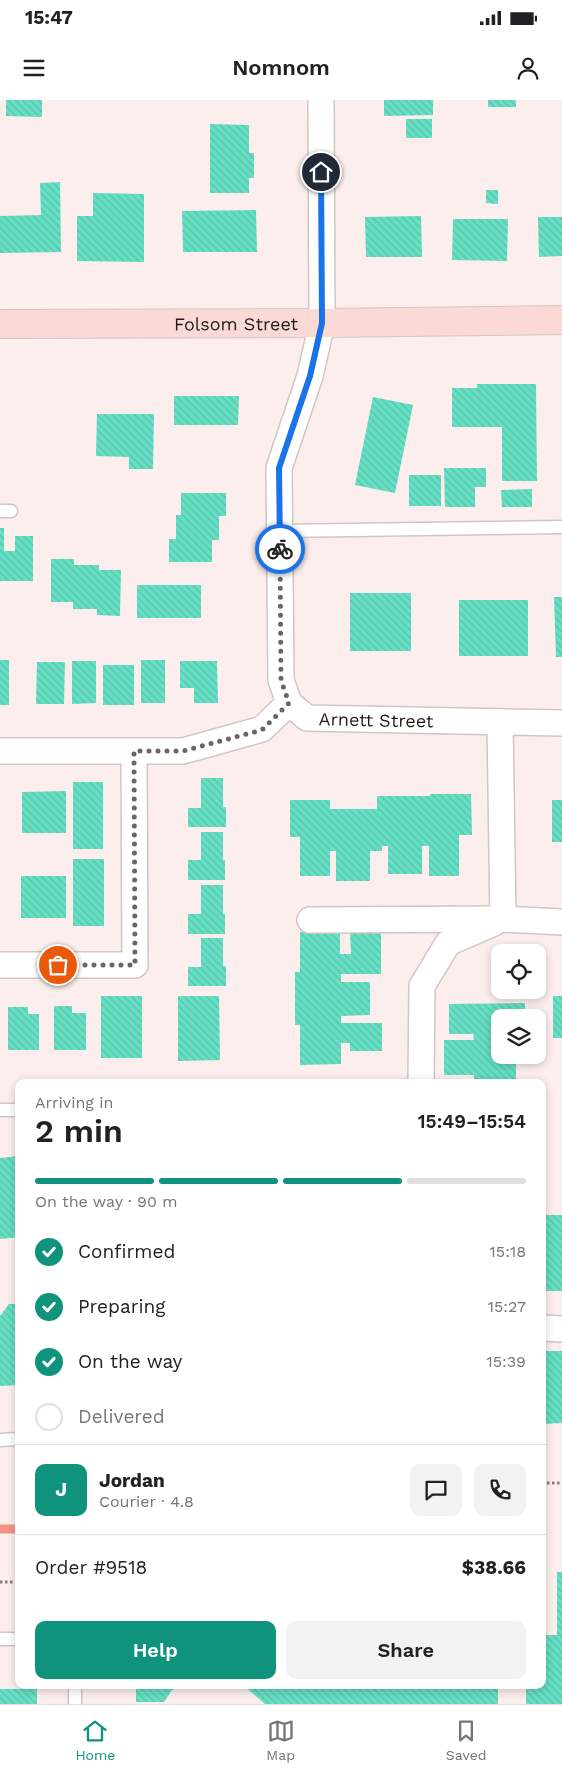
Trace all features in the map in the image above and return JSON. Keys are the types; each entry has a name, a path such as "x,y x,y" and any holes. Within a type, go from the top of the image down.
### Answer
{"main road":[{"name":"Folsom Street","path":"0,324 562,320"}],"street":[{"path":"0,751 183,751 262,730 289,703 281,680 279,468 310,376 322,323 321,100"},
{"name":"Arnett Street","path":"289,703 307,718 562,723"},
{"path":"500,722 503,919"},
{"path":"0,965 135,965 134,751"},
{"path":"421,1079 422,986 448,943 503,919"},
{"path":"310,920 503,919 562,922"},
{"path":"546,1328 562,1329"}],"lane":[{"path":"280,530 562,527"},
{"path":"0,1110 15,1110"},
{"path":"0,1440 15,1439"},
{"path":"0,1639 15,1639"},
{"path":"75,1689 75,1704"}],"path":[{"path":"546,1483 562,1482"},
{"path":"0,1582 15,1582"}],"building":[{"path":"6,100 42,100 42,117 6,116"},
{"path":"384,100 433,100 433,115 384,116"},
{"path":"488,100 516,100 516,107 488,107"},
{"path":"406,119 432,119 432,138 406,138"},
{"path":"210,124 249,125 249,153 254,153 254,178 249,178 249,193 210,193"},
{"path":"60,182 61,252 0,253 0,216 41,215 40,183"},
{"path":"486,190 498,190 498,204 486,203"},
{"path":"93,193 144,194 144,262 77,261 77,216 93,216"},
{"path":"256,210 257,252 183,252 182,211"},
{"path":"421,216 422,257 366,257 365,217"},
{"path":"538,217 562,217 562,256 539,257"},
{"path":"453,219 508,219 507,261 452,260"},
{"path":"477,384 536,384 537,481 502,481 502,427 452,427 452,388 477,388"},
{"path":"174,396 239,396 238,425 174,425"},
{"path":"373,397 413,405 395,493 355,485"},
{"path":"97,414 154,414 153,469 129,469 129,457 96,456"},
{"path":"444,468 486,468 486,487 475,487 475,507 445,507"},
{"path":"409,475 441,475 441,506 409,506"},
{"path":"532,489 532,507 502,507 501,490"},
{"path":"181,493 226,493 226,516 219,516 219,540 212,540 212,562 169,562 169,539 176,539 176,515 181,515"},
{"path":"0,528 4,528 4,551 15,551 15,536 33,536 33,581 0,581"},
{"path":"51,559 74,559 74,565 99,565 99,570 121,570 120,616 97,615 97,609 73,609 73,602 51,602"},
{"path":"137,585 201,585 201,618 137,618"},
{"path":"350,593 411,593 411,651 350,651"},
{"path":"554,597 562,597 562,657 556,657"},
{"path":"459,600 528,600 528,656 459,656"},
{"path":"0,660 9,660 9,705 0,705"},
{"path":"141,660 165,660 165,703 141,703"},
{"path":"72,661 96,661 96,703 72,704"},
{"path":"180,661 217,661 218,703 194,703 194,688 180,688"},
{"path":"37,662 65,662 64,704 36,704"},
{"path":"103,665 134,665 134,705 103,705"},
{"path":"201,778 223,778 223,807 226,807 226,827 188,827 188,808 201,808"},
{"path":"73,782 103,782 103,849 73,849"},
{"path":"66,791 66,833 22,833 22,792"},
{"path":"430,794 471,794 472,835 459,835 459,876 429,876 429,846 422,846 422,874 388,874 388,846 382,846 382,851 370,851 370,881 336,881 336,851 330,851 330,876 300,876 300,837 290,837 290,800 330,800 330,809 377,809 377,796 430,796"},
{"path":"552,800 562,800 562,842 552,842"},
{"path":"201,832 223,832 225,880 188,880 188,860 201,860"},
{"path":"73,859 104,859 104,926 73,926"},
{"path":"21,876 66,876 66,918 21,918"},
{"path":"201,885 223,885 225,934 188,934 188,914 201,914"},
{"path":"340,931 340,954 351,954 350,932 381,932 381,974 341,974 341,982 370,982 370,1015 341,1016 341,1023 382,1023 382,1051 350,1051 350,1043 341,1043 341,1064 300,1065 300,1025 295,1025 295,972 300,972 300,932"},
{"path":"201,938 223,938 223,966 226,966 226,986 188,986 188,967 201,967"},
{"path":"101,996 142,996 142,1058 101,1058"},
{"path":"178,996 219,996 220,1060 178,1061"},
{"path":"553,996 562,996 562,1038 553,1038"},
{"path":"525,1003 525,1009 491,1009 491,1064 516,1064 516,1079 474,1079 474,1075 444,1075 444,1040 474,1040 473,1034 449,1034 449,1004"},
{"path":"54,1006 72,1006 72,1013 86,1013 86,1050 54,1050"},
{"path":"8,1007 28,1007 28,1014 39,1014 39,1050 8,1050"},
{"path":"15,1156 15,1237 0,1239 0,1158"},
{"path":"546,1215 562,1215 562,1291 546,1291"},
{"path":"9,1304 15,1304 15,1385 0,1386 0,1316"},
{"path":"546,1351 562,1351 562,1423 546,1424"},
{"path":"557,1572 562,1572 562,1704 526,1704 526,1689 546,1689 546,1635 557,1635"},
{"path":"0,1689 37,1689 37,1704 0,1704"},
{"path":"136,1689 174,1689 164,1702 136,1702"},
{"path":"248,1689 498,1689 498,1704 265,1704"}],"waterway":[{"path":"0,1529 15,1529"}],"way so far":[{"path":"58,965 135,965 134,751 183,751 262,730 289,703 281,680 280,549"}],"route":[{"path":"280,549 279,468 296,423 310,376 322,323 321,172"}]}
